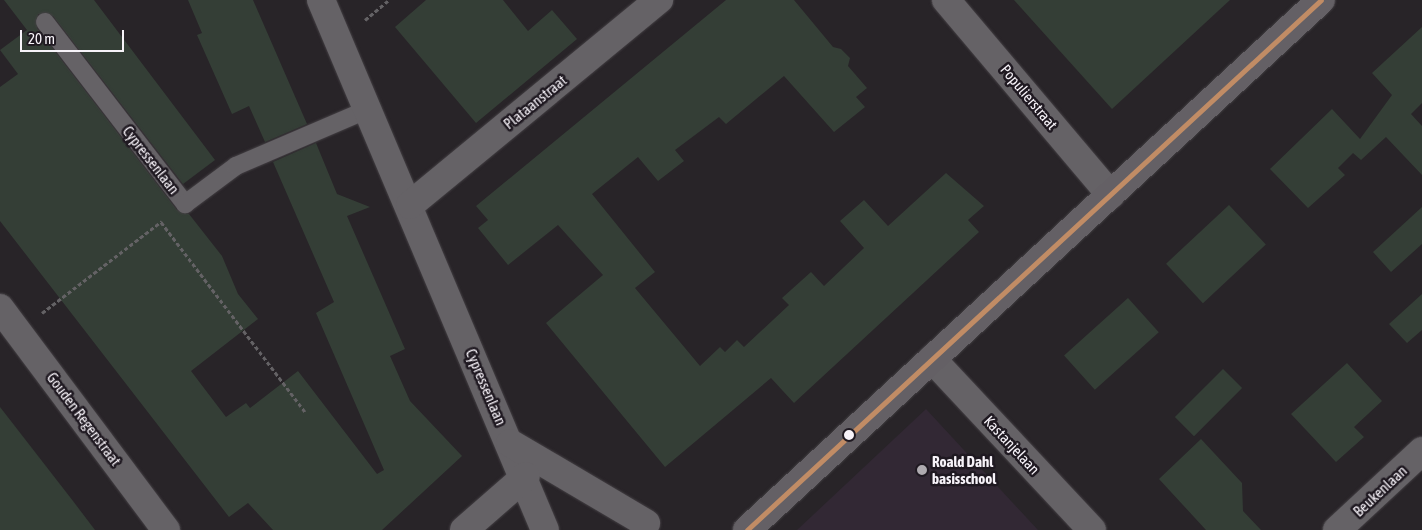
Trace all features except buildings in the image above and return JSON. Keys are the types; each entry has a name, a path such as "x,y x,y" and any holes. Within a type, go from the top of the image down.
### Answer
{"street":[{"name":"Cypressenlaan","path":"321,0 410,204 510,443 526,476 545,530"},
{"name":"Plataanstraat","path":"410,204 659,0"},
{"name":"Populierstraat","path":"946,0 1111,195"},
{"path":"747,530 1321,0"},
{"name":"Gouden Regenstraat","path":"0,308 166,530"},
{"name":"Kastanjelaan","path":"932,360 1092,530"},
{"name":"Cypressenlaan","path":"510,443 646,523"},
{"name":"Beukenlaan","path":"1337,530 1422,451"},
{"path":"464,530 526,476"}],"lane":[{"name":"Cypressenlaan","path":"45,22 185,204 236,166 369,109"}],"path":[{"path":"18,331 185,204"},
{"path":"161,222 305,412"}],"shaded area":[{"name":"Roald Dahl basisschool","path":"926,409 1038,530 797,530"}],"transit line":[{"path":"747,530 1321,0"}],"place":[{"name":"Roald Dahl basisschool","path":"922,470"}]}
